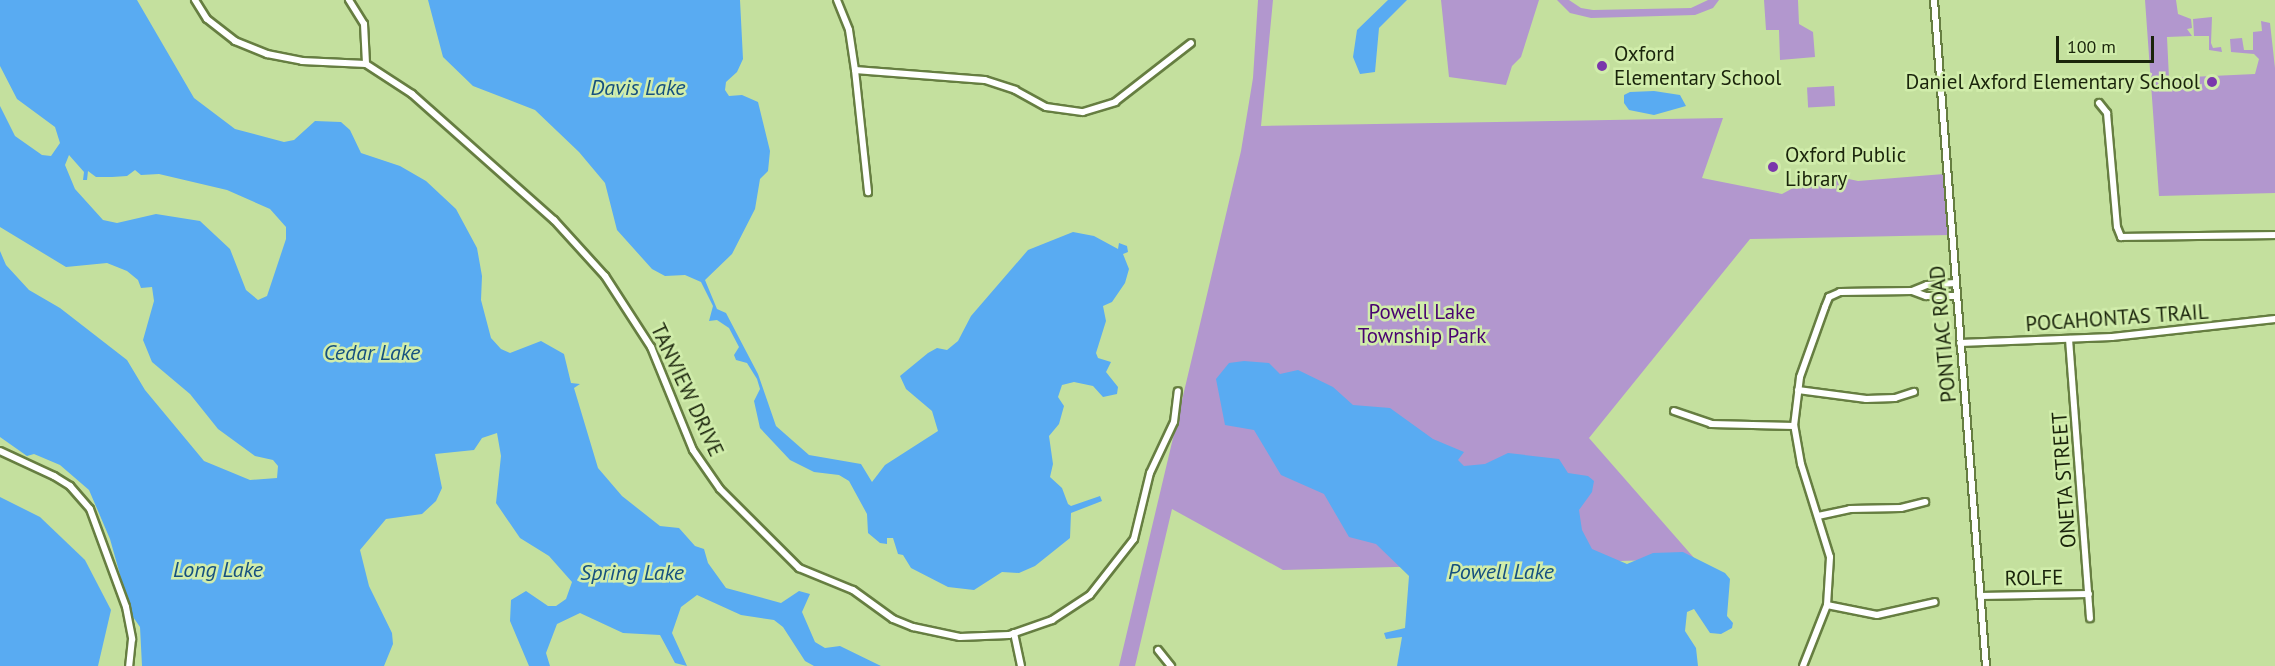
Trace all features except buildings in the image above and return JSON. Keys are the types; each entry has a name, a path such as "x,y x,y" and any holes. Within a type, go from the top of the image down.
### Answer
{"street":[{"name":"TANVIEW DRIVE","path":"195,0 207,19 235,41 267,54 366,64 412,94 581,247 628,307 651,348 702,464 720,489 790,561 853,590 893,618 913,627 960,637 1014,633 1075,606 1090,595 1123,556 1140,523 1150,473 1174,422 1178,391"},
{"path":"349,0 364,24 366,64"},
{"path":"837,0 849,30 868,192"},
{"name":"PONTIAC ROAD","path":"1934,0 1986,666"},
{"path":"855,70 985,80 1015,90 1046,107 1083,112 1115,102 1191,43"},
{"path":"2099,103 2107,113 2116,227 2121,237 2275,235"},
{"path":"1912,291 1927,285 1955,284"},
{"path":"1803,666 1827,605 1830,556 1794,426 1798,390 1829,297 1840,292 1912,291 1926,296 1956,296"},
{"name":"POCAHONTAS TRAIL","path":"1960,344 2069,339 2275,319"},
{"name":"ONETA STREET","path":"2069,339 2090,618"},
{"path":"1798,390 1866,399 1895,398 1914,392"},
{"path":"1674,411 1711,424 1794,426"},
{"path":"0,451 70,486 90,509 126,607 132,639 129,666"},
{"path":"1818,516 1850,509 1901,508 1925,502"},
{"name":"ROLFE","path":"1980,596 2089,594"},
{"path":"1827,605 1877,615 1935,602"},
{"path":"1014,633 1021,666"},
{"path":"1158,650 1171,666"}],"green space":[{"name":"Powell Lake Township Park","path":"1258,0 1273,0 1261,126 1723,118 1702,178 1782,194 1821,173 1858,181 1944,174 1949,235 1750,239 1589,438 1695,559 1283,570 1172,509 1135,666 1119,666 1241,151 1253,78"},
{"path":"1441,0 1539,0 1521,57 1512,66 1506,85 1449,77"},
{"path":"1557,0 1569,0 1581,8 1593,10 1691,8 1708,0 1719,0 1713,8 1695,15 1591,18 1570,13"},
{"path":"1764,0 1798,0 1799,24 1813,32 1815,57 1780,60 1779,30 1766,30"},
{"name":"Daniel Axford Elementary School","path":"2145,0 2176,0 2178,14 2191,19 2192,28 2187,29 2192,36 2167,37 2169,78 2255,74 2259,59 2254,54 2231,52 2230,39 2242,38 2244,50 2253,50 2253,32 2262,31 2261,21 2270,23 2275,68 2275,193 2159,196"},
{"path":"2212,17 2211,43 2213,48 2221,47 2222,52 2209,50 2209,36 2194,36 2193,19"},
{"path":"1834,86 1835,106 1808,107 1807,87"}],"water":[{"path":"0,0 137,0 194,98 235,129 284,142 294,140 315,121 341,122 350,130 361,153 400,166 426,181 456,209 477,248 482,276 481,300 491,338 501,349 510,353 541,341 564,354 571,383 580,384 574,388 598,468 622,496 660,526 679,528 695,546 704,549 708,563 726,588 781,603 799,591 810,594 802,612 815,642 825,648 840,646 881,666 814,666 805,661 783,627 774,620 741,615 697,595 681,607 672,633 687,666 675,663 660,635 623,633 580,613 557,624 546,653 550,666 529,666 510,621 511,600 526,591 548,606 556,606 566,599 572,582 549,556 520,538 496,503 501,456 497,433 482,438 474,450 435,454 442,488 436,501 422,514 386,519 360,550 369,586 392,633 393,644 384,666 142,666 140,627 131,614 110,539 89,490 60,465 34,454 27,456 0,437 0,251 6,265 29,290 60,308 127,360 145,390 204,461 250,480 277,478 278,466 273,460 255,456 218,429 190,394 152,362 143,340 154,301 152,287 141,288 138,280 127,271 107,263 66,267 0,227 0,106 15,136 42,155 51,156 60,143 55,127 17,99 0,66","holes":["69,155 84,172 83,180 87,180 88,171 96,177 127,176 135,170 141,175 159,174 227,190 270,209 286,227 286,239 267,296 258,300 246,290 230,249 200,221 156,214 117,223 103,220 75,189 65,165"]},
{"name":"Davis Lake","path":"428,0 740,0 743,59 737,72 726,82 725,90 729,96 742,95 758,102 770,151 768,171 760,179 755,209 732,254 705,280 717,309 726,313 758,374 776,426 809,455 861,464 872,482 885,465 938,431 932,411 906,389 900,376 928,353 937,348 947,350 958,341 971,316 1028,250 1073,232 1094,236 1118,249 1119,243 1127,246 1128,252 1123,254 1129,269 1125,283 1112,302 1103,306 1106,321 1096,353 1098,358 1111,362 1106,372 1118,387 1117,394 1103,397 1093,386 1074,382 1062,385 1058,397 1064,406 1059,424 1049,436 1053,464 1050,477 1062,488 1068,504 1071,506 1100,496 1102,501 1071,513 1070,538 1035,566 1019,573 1002,572 974,590 948,587 911,568 903,555 898,554 893,538 887,538 887,544 880,543 868,533 867,514 849,481 839,475 814,472 790,460 760,428 754,401 760,389 757,379 747,363 736,360 734,355 739,347 729,328 717,320 709,321 713,306 701,282 685,275 665,276 652,269 617,230 605,183 579,152 535,110 473,86 443,57"},
{"path":"1388,0 1407,0 1379,28 1375,72 1360,74 1353,57 1357,30"},
{"path":"1654,91 1680,95 1686,106 1654,115 1629,110 1624,103 1624,95 1630,92"},
{"name":"Powell Lake","path":"1244,361 1269,363 1280,374 1298,370 1333,387 1353,405 1390,408 1433,439 1464,452 1458,460 1464,466 1485,464 1508,453 1559,459 1568,473 1588,476 1594,481 1592,492 1579,510 1582,530 1592,549 1627,564 1653,553 1683,552 1725,573 1730,579 1727,616 1733,623 1732,628 1721,634 1710,633 1694,609 1687,612 1685,631 1696,648 1698,666 1397,666 1402,637 1386,639 1384,633 1405,628 1409,576 1376,544 1349,537 1324,494 1281,475 1254,430 1225,425 1216,379 1229,363"},
{"path":"0,497 40,517 85,560 111,610 98,666 0,666"}],"place":[{"name":"Oxford Elementary School","path":"1602,66"},
{"name":"Daniel Axford Elementary School","path":"2212,82"},
{"name":"Oxford Public Library","path":"1773,167"}],"water label":[{"name":"Cedar Lake","path":"372,353"},
{"name":"Long Lake","path":"218,570"},
{"name":"Spring Lake","path":"632,573"}]}
